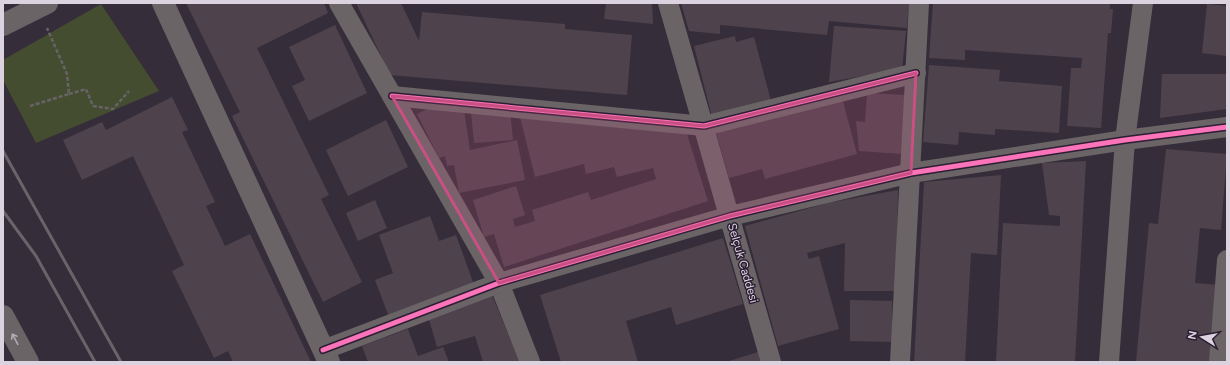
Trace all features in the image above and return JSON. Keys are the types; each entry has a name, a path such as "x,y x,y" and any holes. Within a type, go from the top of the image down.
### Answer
{"street":[{"path":"163,3 326,356 499,283 730,216 911,173 1125,140 1227,127"},
{"path":"339,3 499,283 530,362"},
{"name":"Selçuk Caddesi","path":"668,3 771,362"},
{"path":"900,362 920,3"},
{"path":"1109,362 1125,140 1143,3"},
{"path":"3,25 43,5"},
{"path":"392,96 704,126 916,73"},
{"path":"1219,362 1227,260"},
{"path":"3,316 28,362"}],"path":[{"path":"43,5 67,74 69,94"},
{"path":"30,106 86,89 93,106 113,108 129,91"}],"highlighted area":[{"path":"916,73 911,173 730,216 499,283 392,96 704,126"}],"green space":[{"path":"101,4 159,91 36,143 3,80 3,60"}],"building":[{"path":"186,3 324,3 328,13 257,48 329,195 321,199 362,282 323,302 232,116 240,112"},
{"path":"356,3 401,3 419,41 422,12 565,24 565,29 632,35 627,95 390,75"},
{"path":"606,3 652,3 653,24 604,19"},
{"path":"681,3 909,3 907,28 829,21 827,35 720,25 720,34 689,31"},
{"path":"933,3 1110,3 1110,9 1113,9 1111,33 1108,33 1101,128 1067,126 1071,68 1081,68 1082,58 965,50 965,60 929,58"},
{"path":"1207,4 1227,6 1227,56 1202,53"},
{"path":"335,25 367,93 309,121 292,86 305,80 289,47"},
{"path":"834,26 906,31 902,69 829,82"},
{"path":"735,36 736,42 754,37 771,101 712,117 694,46"},
{"path":"929,65 1000,70 999,81 1062,86 1059,133 995,129 995,135 959,132 958,145 923,142"},
{"path":"1162,74 1227,74 1227,109 1160,118"},
{"path":"867,93 906,95 902,154 859,151 856,121 865,122"},
{"path":"841,94 857,154 765,179 762,169 729,178 715,129"},
{"path":"172,97 188,130 182,132 215,202 206,206 225,246 250,234 311,362 233,362 228,351 214,358 172,271 184,265 133,156 82,180 63,140 102,122 106,130"},
{"path":"427,109 464,110 470,150 517,140 525,180 459,193 454,165 447,166 445,156 439,158 417,114"},
{"path":"510,110 513,140 474,143 471,113"},
{"path":"520,117 686,131 708,201 504,267 494,234 484,237 473,200 516,186 525,215 513,219 515,227 535,221 532,210 588,192 591,200 656,179 653,168 617,177 614,167 586,174 584,164 535,177"},
{"path":"386,120 408,167 348,196 326,150"},
{"path":"1166,149 1227,154 1221,230 1200,228 1195,283 1220,285 1213,362 1136,362 1149,223 1158,224"},
{"path":"1086,161 1075,362 996,362 1003,223 1060,226 1060,216 1049,215 1042,163"},
{"path":"1001,175 997,255 971,253 965,362 914,362 924,182"},
{"path":"898,190 896,291 844,291 845,243 807,253 809,259 819,256 839,329 778,346 745,226 828,203"},
{"path":"375,200 387,228 358,241 346,213"},
{"path":"430,216 439,241 456,235 474,285 389,317 375,280 393,273 379,235"},
{"path":"723,238 743,304 676,325 671,307 626,321 638,362 561,362 540,295"},
{"path":"491,293 520,362 483,362 475,336 437,347 428,316"},
{"path":"850,300 892,301 892,342 850,341"},
{"path":"408,329 418,356 443,347 449,362 368,362 362,346"},
{"path":"758,352 761,362 726,362"}],"railway":[{"path":"3,151 121,362"},
{"path":"3,211 36,256 95,362"}],"cycle path":[{"path":"392,96 704,126 916,73"},
{"path":"323,350 499,283 730,216 911,173 1125,140 1227,127"}]}
